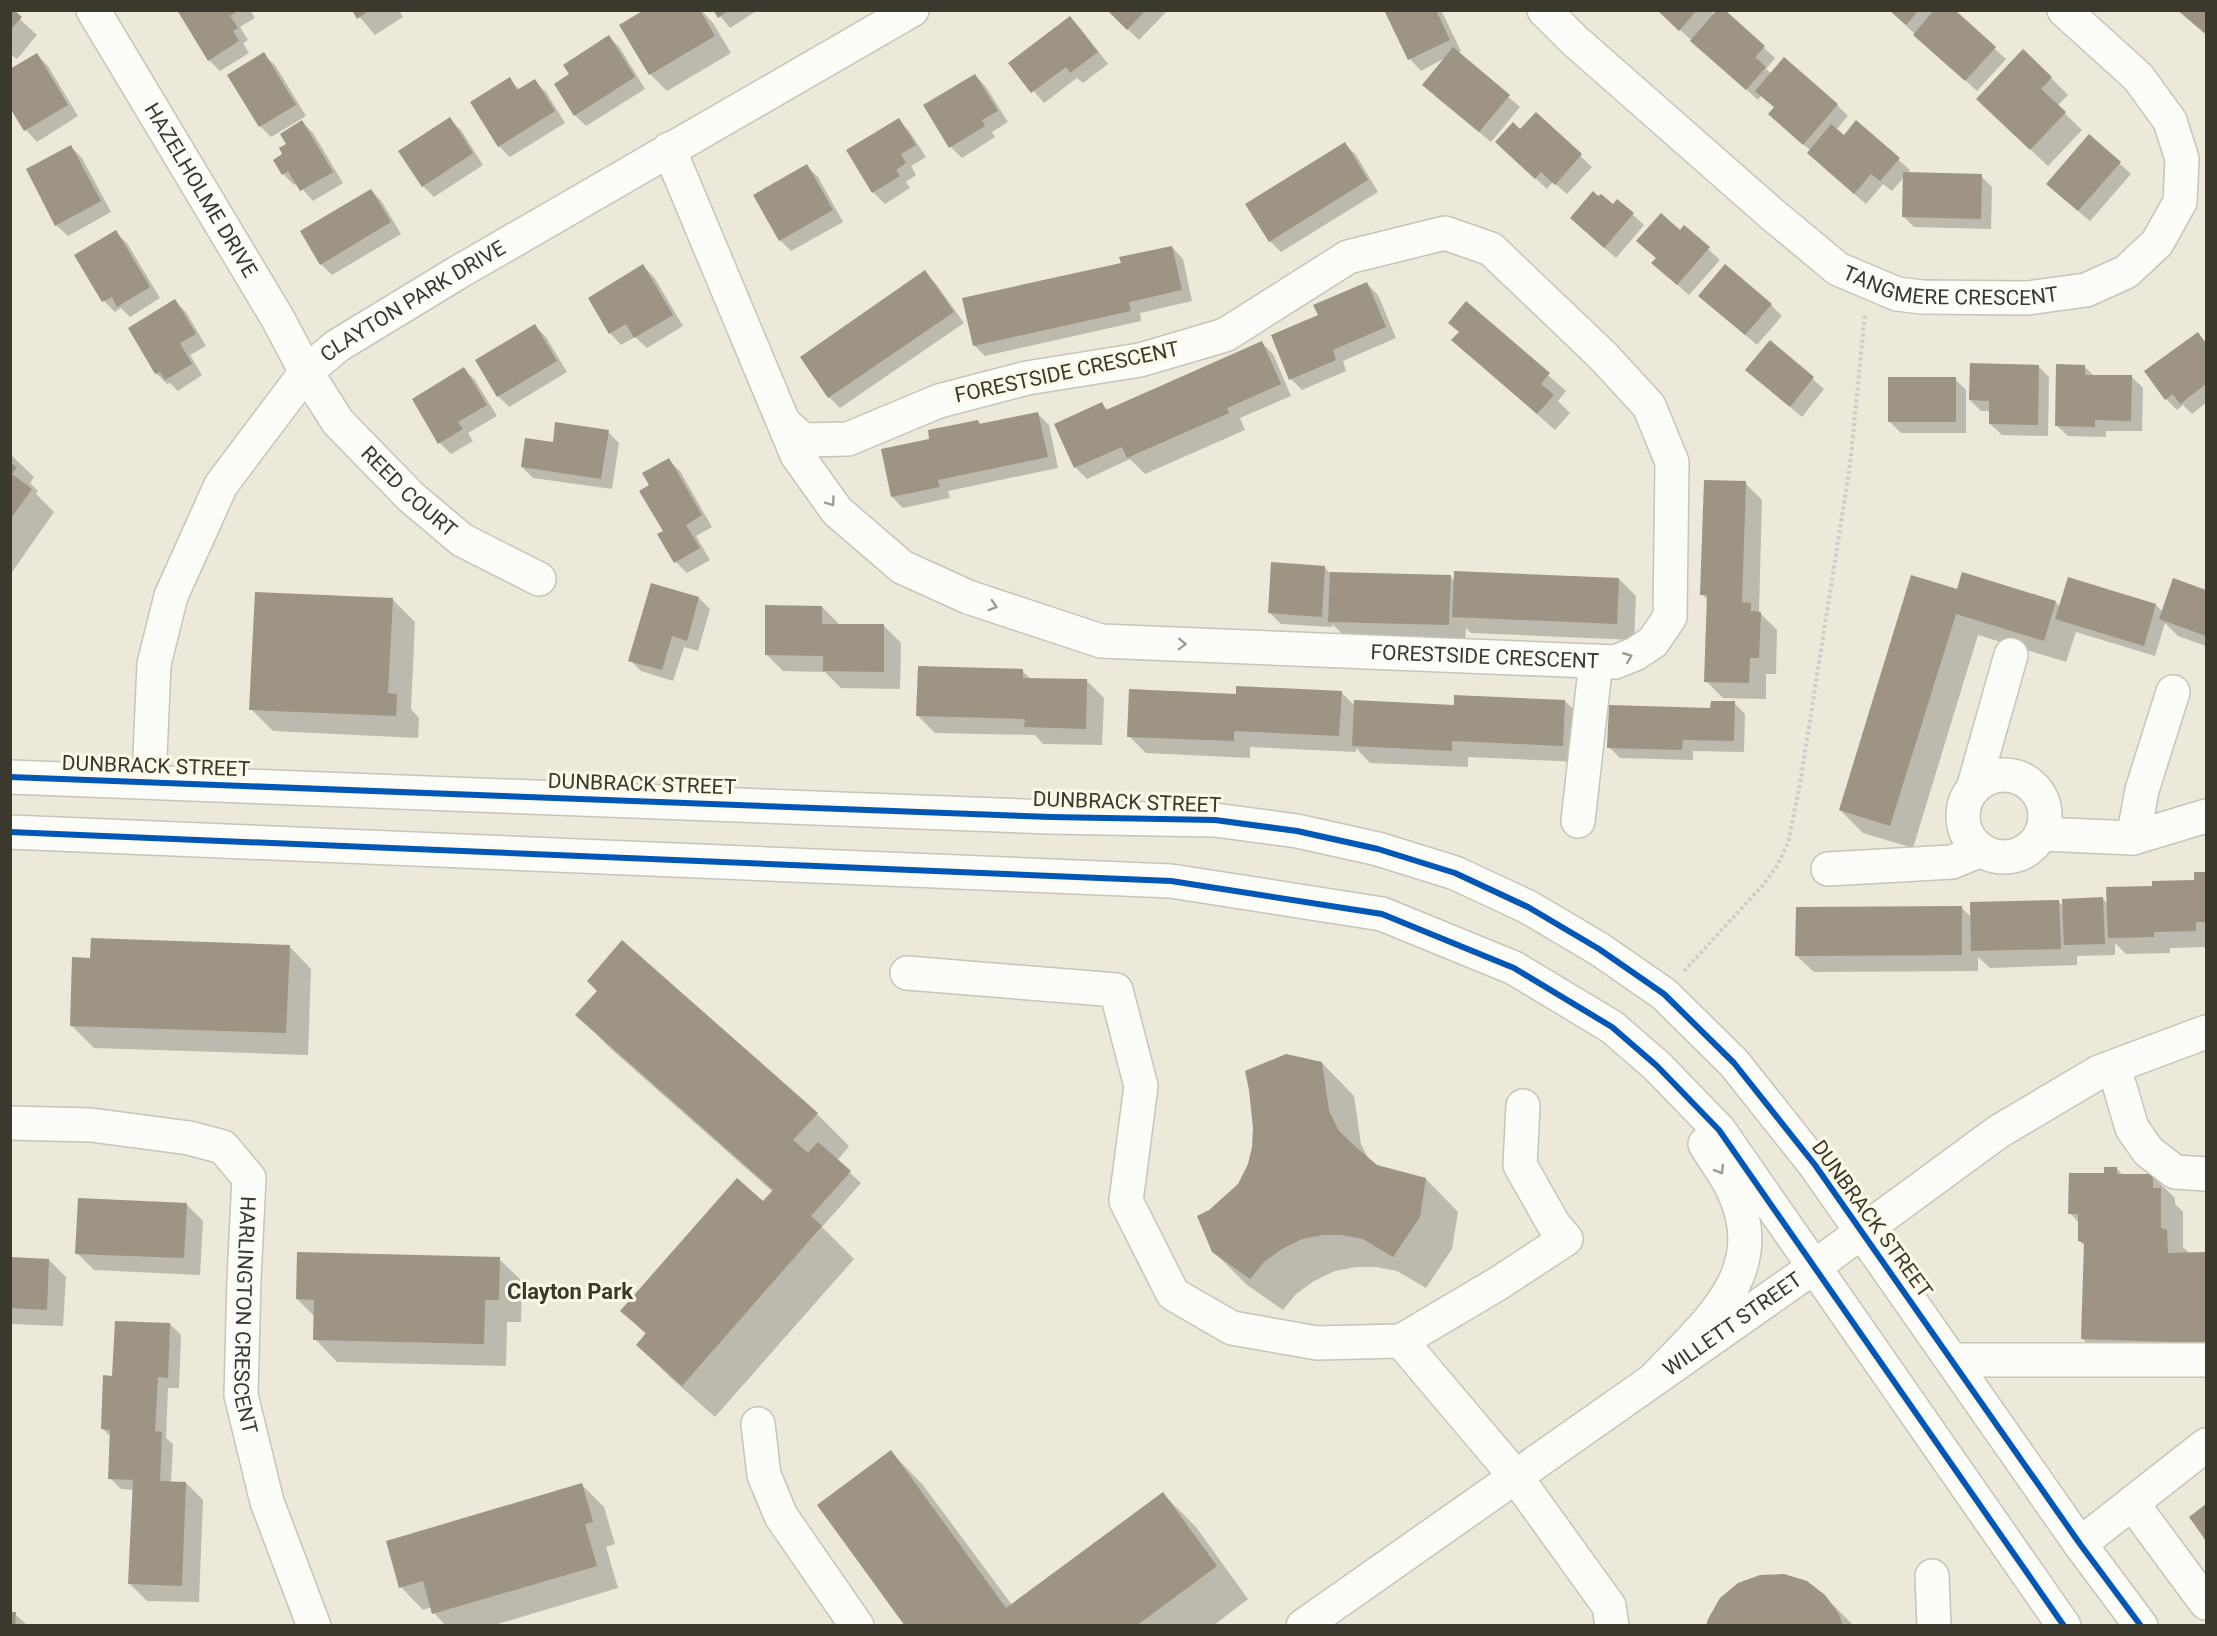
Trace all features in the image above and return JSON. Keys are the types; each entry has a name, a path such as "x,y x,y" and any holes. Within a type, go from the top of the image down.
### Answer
{"street":[{"name":"HAZELHOLME DRIVE","path":"93,10 278,319 306,372"},
{"name":"CLAYTON PARK DRIVE","path":"149,781 154,664 171,596 221,485 306,372 337,346 457,273 912,10"},
{"name":"TANGMERE CRESCENT","path":"1544,10 1583,48 1838,269 1897,294 1922,297 2028,298 2086,290 2126,272 2157,243 2180,202 2182,159 2170,121 2138,77 2064,10"},
{"name":"FORESTSIDE CRESCENT","path":"669,149 783,422 797,455 837,511 902,567 968,597 1101,641 1616,662 1635,654 1653,642 1670,617 1672,462 1649,405 1603,356 1491,249 1445,233 1348,257 1224,335 1140,360 1027,378 939,401 848,439 803,440 783,422"},
{"name":"REED COURT","path":"306,372 338,422 411,497 462,540 539,579"},
{"path":"1972,789 1995,776 2008,775 2027,782 2040,796 2044,808 2045,821 2041,834 2021,853 2007,857 1981,850 1971,840 1965,828 1963,814 1966,801 1972,789 2011,655"},
{"path":"1578,821 1596,661"},
{"path":"2133,838 2142,790 2173,692"},
{"name":"DUNBRACK STREET","path":"10,777 1051,817 1215,820 1286,830 1378,849 1455,873 1528,907 1599,949 1664,994 1734,1063 1815,1165 2140,1626"},
{"path":"2041,834 2133,838 2206,816"},
{"path":"10,832 1172,881 1382,914 1514,968 1612,1027 1657,1066 1719,1130 2064,1626"},
{"path":"1828,869 1953,862 1981,850"},
{"path":"907,973 1116,990 1141,1086 1126,1201 1173,1294 1232,1328 1317,1343 1401,1341 1566,1239 1554,1225 1520,1165 1523,1106"},
{"name":"WILLETT STREET","path":"1303,1626 1814,1267 1998,1132 2099,1072 2206,1032"},
{"path":"1656,1377 1723,1305 1737,1279 1744,1250 1743,1221 1734,1191 1657,1066"},
{"path":"2114,1067 2132,1128 2148,1152 2175,1172 2206,1174"},
{"name":"HARLINGTON CRESCENT","path":"10,1123 91,1125 189,1138 223,1147 249,1178 241,1395 267,1502 314,1626"},
{"path":"1401,1341 1516,1477 1609,1606 1612,1626"},
{"path":"1952,1360 2206,1360"},
{"path":"758,1424 764,1475 781,1516 857,1626"},
{"path":"2080,1544 2206,1445"},
{"path":"2132,1503 2206,1603"},
{"path":"1932,1576 1935,1626"}],"path":[{"path":"1664,994 1763,885 1777,866 1788,843 1800,784 1850,465 1868,283"}],"building":[{"path":"10,10 14,10 22,17 10,30"},
{"path":"177,10 239,10 230,16 238,28 233,31 239,41 208,61"},
{"path":"352,10 370,10 357,19"},
{"path":"644,10 681,10 682,13 685,10 700,10 715,36 649,75 619,25"},
{"path":"713,10 729,10 718,18"},
{"path":"1107,10 1146,10 1127,30"},
{"path":"1384,10 1436,10 1450,40 1408,60"},
{"path":"1657,10 1697,10 1679,31"},
{"path":"1717,10 1725,10 1765,46 1755,57 1766,67 1746,90 1690,41"},
{"path":"1889,10 1919,10 1906,25"},
{"path":"1934,10 1955,10 1996,47 1965,81 1913,35"},
{"path":"2177,10 2206,10 2206,34"},
{"path":"1070,16 1098,52 1070,73 1066,67 1031,93 1008,63"},
{"path":"609,35 635,77 574,116 554,84 569,74 563,65"},
{"path":"1453,47 1510,95 1479,132 1422,85"},
{"path":"2023,49 2052,77 2041,89 2066,112 2030,150 1976,99"},
{"path":"264,52 296,105 259,127 227,75"},
{"path":"37,53 68,105 24,131 10,108 10,69"},
{"path":"1784,57 1838,104 1803,145 1768,114 1774,107 1755,91"},
{"path":"975,74 998,111 982,120 985,126 949,148 923,105"},
{"path":"510,77 517,90 535,79 555,111 498,147 470,102"},
{"path":"1536,112 1582,154 1555,185 1541,172 1535,179 1495,142 1513,122 1520,129"},
{"path":"450,117 473,153 422,187 398,151"},
{"path":"899,118 916,145 901,154 906,163 896,170 900,176 872,193 846,150"},
{"path":"302,120 333,172 300,191 288,171 282,175 273,160 282,154 279,148 286,144 280,134"},
{"path":"1856,120 1900,158 1880,181 1871,174 1854,194 1807,153 1831,124 1844,135"},
{"path":"2089,134 2121,162 2078,211 2046,184"},
{"path":"1345,142 1368,180 1269,242 1245,204"},
{"path":"71,145 101,201 55,226 26,169"},
{"path":"807,164 833,210 779,241 753,195"},
{"path":"1903,172 1982,174 1981,219 1902,217"},
{"path":"371,189 391,222 320,265 300,231"},
{"path":"1593,191 1598,196 1601,194 1613,204 1617,199 1634,213 1604,248 1570,218"},
{"path":"1661,213 1680,230 1684,225 1710,247 1677,285 1651,263 1656,258 1636,241"},
{"path":"116,230 150,287 117,307 112,297 102,302 74,255"},
{"path":"1172,246 1182,290 1129,302 1131,311 973,346 962,298 1121,263 1119,257"},
{"path":"643,264 673,315 634,338 626,324 609,334 588,298"},
{"path":"1725,264 1772,304 1745,335 1698,296"},
{"path":"925,270 954,312 828,398 800,357"},
{"path":"1367,282 1386,327 1333,350 1336,360 1289,380 1271,335 1318,315 1313,305"},
{"path":"175,299 196,334 180,343 192,364 165,380 160,372 155,374 128,328"},
{"path":"1466,301 1550,373 1541,384 1554,395 1537,414 1451,340 1459,332 1448,323"},
{"path":"535,324 557,361 497,397 475,360"},
{"path":"2198,332 2206,344 2206,384 2180,404 2173,394 2165,400 2144,371"},
{"path":"1770,340 1814,377 1790,407 1745,370"},
{"path":"1262,341 1281,384 1227,408 1229,413 1127,458 1122,447 1074,468 1054,424 1102,402 1106,410"},
{"path":"1970,363 2039,365 2038,425 1989,424 1989,401 1969,400"},
{"path":"2056,364 2085,365 2085,375 2132,375 2131,421 2095,420 2095,427 2055,426"},
{"path":"464,367 487,405 458,422 463,429 438,444 412,399"},
{"path":"1888,377 1956,377 1956,422 1888,422"},
{"path":"1038,412 1048,457 938,480 940,487 891,497 881,449 929,439 928,430 978,420 979,424"},
{"path":"555,422 609,430 601,479 521,467 525,438 553,442"},
{"path":"669,458 702,515 686,525 700,548 674,563 657,534 663,531 639,491 649,485 642,473"},
{"path":"10,463 17,467 12,474 32,489 10,520"},
{"path":"1704,480 1746,481 1742,602 1751,603 1751,611 1761,612 1759,658 1750,658 1749,683 1704,682 1707,595 1700,595"},
{"path":"1271,562 1325,566 1322,617 1268,613"},
{"path":"1454,571 1619,578 1617,624 1452,617"},
{"path":"1330,572 1451,575 1449,625 1328,622"},
{"path":"1962,572 2056,601 2044,641 1956,614 1890,826 1839,810 1911,575 1957,589"},
{"path":"2068,577 2156,604 2144,646 2055,619"},
{"path":"2173,578 2206,590 2206,636 2159,619"},
{"path":"651,583 699,597 687,641 672,636 662,670 628,661"},
{"path":"255,592 393,598 388,693 397,694 396,716 249,710"},
{"path":"765,605 822,606 822,624 884,624 884,672 823,671 823,656 765,655"},
{"path":"918,666 1023,669 1023,678 1087,679 1086,729 1024,727 1025,719 916,716"},
{"path":"1236,686 1342,691 1339,736 1234,731 1234,741 1127,737 1129,689 1236,694"},
{"path":"1454,695 1565,700 1563,746 1452,741 1452,751 1352,746 1354,700 1454,705"},
{"path":"1711,701 1735,701 1734,741 1683,740 1682,750 1607,748 1609,705 1710,708"},
{"path":"2194,872 2206,872 2206,922 2196,922 2196,931 2154,932 2154,937 2108,938 2106,887 2152,886 2152,881 2194,880"},
{"path":"2103,897 2105,944 2064,945 2062,899"},
{"path":"2059,900 2061,949 1971,951 1970,902"},
{"path":"1962,906 1962,955 1795,956 1796,907"},
{"path":"91,938 290,945 286,1033 70,1026 72,957 90,958"},
{"path":"622,940 818,1113 793,1140 808,1153 818,1142 851,1171 811,1216 822,1226 682,1386 636,1345 646,1333 620,1311 737,1178 763,1201 773,1190 575,1015 597,991 587,981"},
{"path":"1286,1054 1322,1062 1329,1111 1339,1131 1357,1148 1377,1165 1426,1178 1420,1217 1393,1257 1363,1239 1342,1235 1323,1235 1302,1239 1282,1249 1264,1262 1250,1279 1212,1252 1197,1216 1209,1210 1238,1184 1248,1164 1253,1128 1245,1071"},
{"path":"2104,1167 2117,1167 2117,1174 2153,1174 2153,1188 2161,1188 2161,1228 2167,1230 2168,1253 2206,1252 2206,1343 2081,1339 2084,1243 2078,1241 2078,1214 2068,1214 2069,1173 2104,1173"},
{"path":"78,1198 187,1203 184,1258 75,1254"},
{"path":"297,1252 500,1257 499,1300 485,1300 484,1344 313,1340 314,1300 296,1299"},
{"path":"10,1257 49,1259 47,1310 10,1308"},
{"path":"115,1321 170,1323 168,1378 158,1377 155,1431 162,1432 160,1481 186,1482 182,1586 128,1584 133,1480 108,1479 110,1430 101,1429 103,1375 112,1376"},
{"path":"891,1450 1006,1608 1163,1492 1217,1566 1136,1626 905,1626 817,1505"},
{"path":"582,1483 593,1522 585,1524 597,1566 432,1614 423,1581 399,1588 386,1541"},
{"path":"2206,1504 2206,1541 2189,1517"},
{"path":"1784,1574 1807,1581 1825,1595 1839,1614 1843,1626 1706,1626 1720,1598 1738,1583 1760,1575"},
{"path":"10,1612 16,1612 15,1626 10,1626"}],"cycle path":[{"path":"10,777 1051,817 1215,820 1297,831 1378,849 1455,873 1528,907 1599,949 1664,994 1734,1063 1815,1165 2080,1544 2141,1626"},
{"path":"10,832 1171,881 1382,914 1514,968 1612,1027 1657,1066 1719,1130 2064,1626"}],"district":[{"name":"Clayton Park","path":"570,1291"}]}
